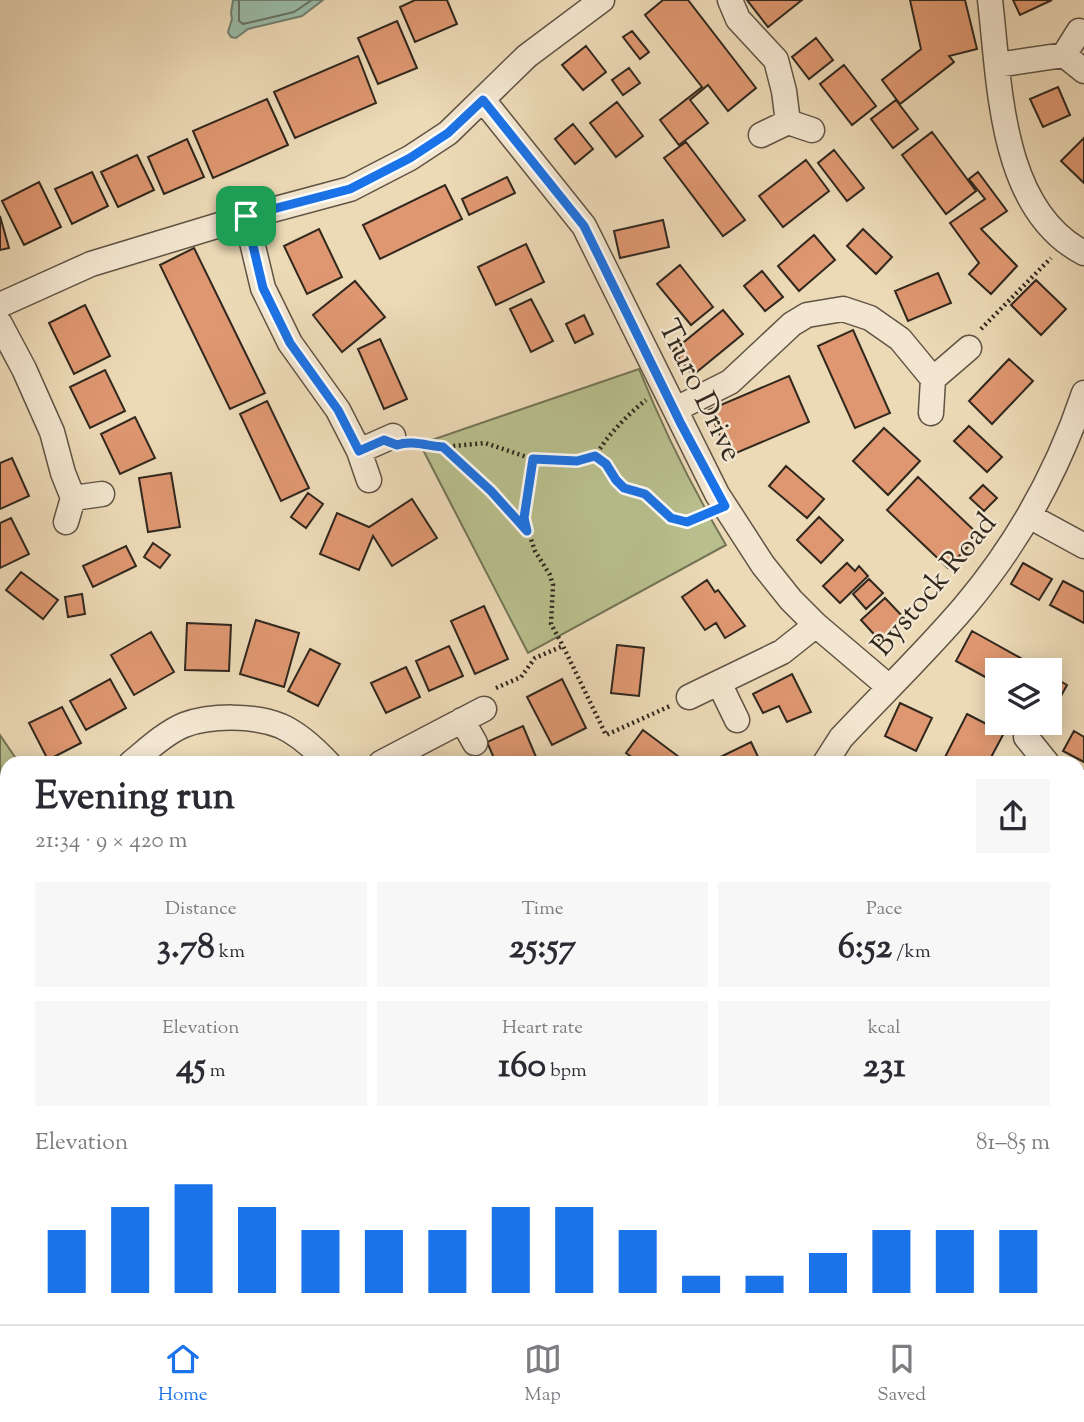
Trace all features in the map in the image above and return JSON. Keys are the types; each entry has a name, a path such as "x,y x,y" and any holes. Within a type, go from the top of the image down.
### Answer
{"street":[{"path":"0,305 91,264 246,216 350,189 410,158 448,133 527,56 601,0"},
{"path":"730,0 738,19 776,60 788,122"},
{"path":"990,0 1006,132 1018,173 1047,226 1074,247"},
{"path":"1064,55 1079,31"},
{"path":"998,65 1064,55 1084,71"},
{"name":"Truro Drive","path":"483,100 584,226 725,506 763,565 816,625 889,687"},
{"path":"761,135 788,122 812,130"},
{"path":"246,216 268,299 290,343 338,410 359,451 369,480"},
{"path":"670,399 730,382 792,324 807,314 843,309 870,318 900,339 933,379 931,413"},
{"path":"0,324 24,369 52,432 72,498 66,522"},
{"path":"933,379 969,348"},
{"name":"Bystock Road","path":"829,756 841,738 964,606 1006,552 1029,516 1067,441 1084,393"},
{"path":"359,451 389,438"},
{"path":"72,498 102,494"},
{"path":"1029,516 1084,546"},
{"path":"689,697 782,652 816,625"},
{"path":"719,683 737,720"},
{"path":"394,756 473,714 475,743"},
{"path":"141,756 184,725 231,718 280,726 301,738 320,756"},
{"path":"1026,737 1041,756"}],"path":[{"path":"969,348 973,337 1052,256 1074,247"},
{"path":"389,438 397,445 406,442 443,447 485,443 533,459 577,461 595,456 636,408 670,399"},
{"path":"443,447 491,491 527,531"},
{"path":"595,456 606,464 624,488 645,494 671,518 687,522 725,506"},
{"path":"533,459 524,518 535,551 553,585 551,624 606,735 689,697"},
{"path":"473,714 484,693 521,677 535,658 563,646"}],"shaded area":[{"path":"639,369 679,458 726,545 528,653 420,444"},
{"path":"0,735 14,756 0,756"}],"water":[{"path":"233,0 323,0 302,16 248,29 236,38 231,37 228,32"}],"building":[{"path":"415,0 447,0 457,24 415,42 400,7"},
{"path":"663,0 688,0 756,88 728,111 708,85 690,100 708,123 679,145 660,120 702,87 645,15"},
{"path":"747,0 802,0 768,27"},
{"path":"910,0 965,0 977,49 949,56 954,62 900,104 882,80 921,49"},
{"path":"1013,0 1052,0 1020,15"},
{"path":"397,21 417,68 378,84 358,38"},
{"path":"632,31 649,52 640,59 623,37"},
{"path":"816,38 833,60 809,79 792,57"},
{"path":"586,46 606,72 583,90 562,65"},
{"path":"358,56 376,103 295,138 274,92"},
{"path":"844,65 876,106 852,125 820,84"},
{"path":"629,68 640,83 623,95 612,80"},
{"path":"1058,87 1070,115 1043,127 1030,99"},
{"path":"267,99 288,145 213,178 193,131"},
{"path":"896,100 918,129 893,148 871,119"},
{"path":"617,102 643,136 616,157 590,123"},
{"path":"573,124 593,149 575,164 555,139"},
{"path":"932,132 976,191 946,214 902,155"},
{"path":"1084,138 1084,183 1061,161"},
{"path":"187,139 204,177 164,194 148,157"},
{"path":"686,142 745,220 723,236 664,158"},
{"path":"834,150 864,188 847,201 818,163"},
{"path":"137,155 154,190 118,207 101,172"},
{"path":"806,160 829,191 783,227 759,196"},
{"path":"92,172 108,206 72,224 55,189"},
{"path":"978,172 1007,211 981,229 1017,266 991,294 969,274 979,263 950,223 985,199 969,179"},
{"path":"507,177 515,193 469,215 462,199"},
{"path":"39,182 61,227 24,245 2,201"},
{"path":"445,185 462,219 380,259 363,225"},
{"path":"0,216 9,248 0,250"},
{"path":"663,220 669,247 620,258 614,231"},
{"path":"319,229 342,277 307,294 284,246"},
{"path":"863,229 892,257 876,274 847,246"},
{"path":"814,235 835,260 799,291 778,266"},
{"path":"526,244 544,282 496,305 478,267"},
{"path":"194,248 265,393 230,409 160,265"},
{"path":"680,265 713,307 691,325 657,284"},
{"path":"762,271 783,297 765,311 744,286"},
{"path":"938,273 951,303 908,321 895,291"},
{"path":"1036,280 1066,309 1041,335 1011,305"},
{"path":"355,281 385,317 342,352 313,315"},
{"path":"531,299 553,341 531,352 510,309"},
{"path":"85,305 110,356 74,374 49,323"},
{"path":"723,310 743,334 693,375 673,351"},
{"path":"584,315 593,334 575,343 566,324"},
{"path":"853,330 890,413 855,428 818,346"},
{"path":"380,339 407,399 384,409 358,349"},
{"path":"1009,359 1033,381 992,424 969,401"},
{"path":"105,370 125,411 90,428 70,387"},
{"path":"789,376 809,422 729,456 709,410"},
{"path":"267,401 309,488 281,501 240,414"},
{"path":"135,417 155,458 120,474 101,434"},
{"path":"969,426 1002,457 987,472 954,441"},
{"path":"884,428 920,461 888,495 853,461"},
{"path":"12,458 29,496 0,509 0,463"},
{"path":"786,466 824,499 807,518 769,486"},
{"path":"171,473 180,527 148,532 139,478"},
{"path":"918,477 979,535 948,568 887,510"},
{"path":"983,485 997,498 984,511 970,498"},
{"path":"308,493 323,504 306,528 291,517"},
{"path":"412,499 437,538 392,566 373,536 359,570 320,554 337,513 369,527"},
{"path":"819,517 843,540 821,563 797,540"},
{"path":"11,518 29,554 0,568 0,523"},
{"path":"153,543 170,555 160,568 144,557"},
{"path":"126,546 136,566 93,587 83,566"},
{"path":"847,563 855,571 859,566 868,576 840,603 823,586"},
{"path":"1023,563 1052,579 1039,600 1011,584"},
{"path":"21,572 58,600 43,619 6,590"},
{"path":"869,579 883,593 866,609 853,594"},
{"path":"707,580 715,592 718,590 745,626 725,638 716,623 705,630 682,597"},
{"path":"1063,581 1084,592 1084,623 1050,605"},
{"path":"82,594 85,614 68,617 65,597"},
{"path":"885,598 905,619 881,642 861,620"},
{"path":"484,606 508,659 475,674 451,621"},
{"path":"256,620 299,633 284,687 240,674"},
{"path":"187,623 231,625 229,671 185,670"},
{"path":"972,631 1020,658 985,658 985,677 956,661"},
{"path":"151,632 174,672 134,695 111,655"},
{"path":"617,645 644,648 639,696 611,693"},
{"path":"449,646 463,676 429,691 416,661"},
{"path":"310,649 340,664 318,706 288,691"},
{"path":"406,667 420,697 386,713 371,683"},
{"path":"792,674 811,712 787,722 779,706 763,713 753,694"},
{"path":"110,679 126,708 86,730 70,701"},
{"path":"562,679 586,728 552,745 527,697"},
{"path":"900,703 932,718 916,751 885,736"},
{"path":"62,707 81,743 56,756 46,756 29,723"},
{"path":"967,714 985,723 985,735 1003,735 992,756 946,756"},
{"path":"523,726 536,756 493,756 487,742"},
{"path":"643,730 678,756 630,756 626,753"},
{"path":"1074,731 1084,737 1084,756 1073,756 1063,751"},
{"path":"751,742 758,756 722,756"}],"route":[{"path":"483,100 584,226 680,422 725,506 687,522 671,518 645,494 624,488 606,464 595,456 577,461 533,459 524,518 527,531 491,491 443,447 406,442 397,445 384,440 359,451 338,410 290,343 263,288 246,216 350,189 410,158 448,133 483,100"}]}
